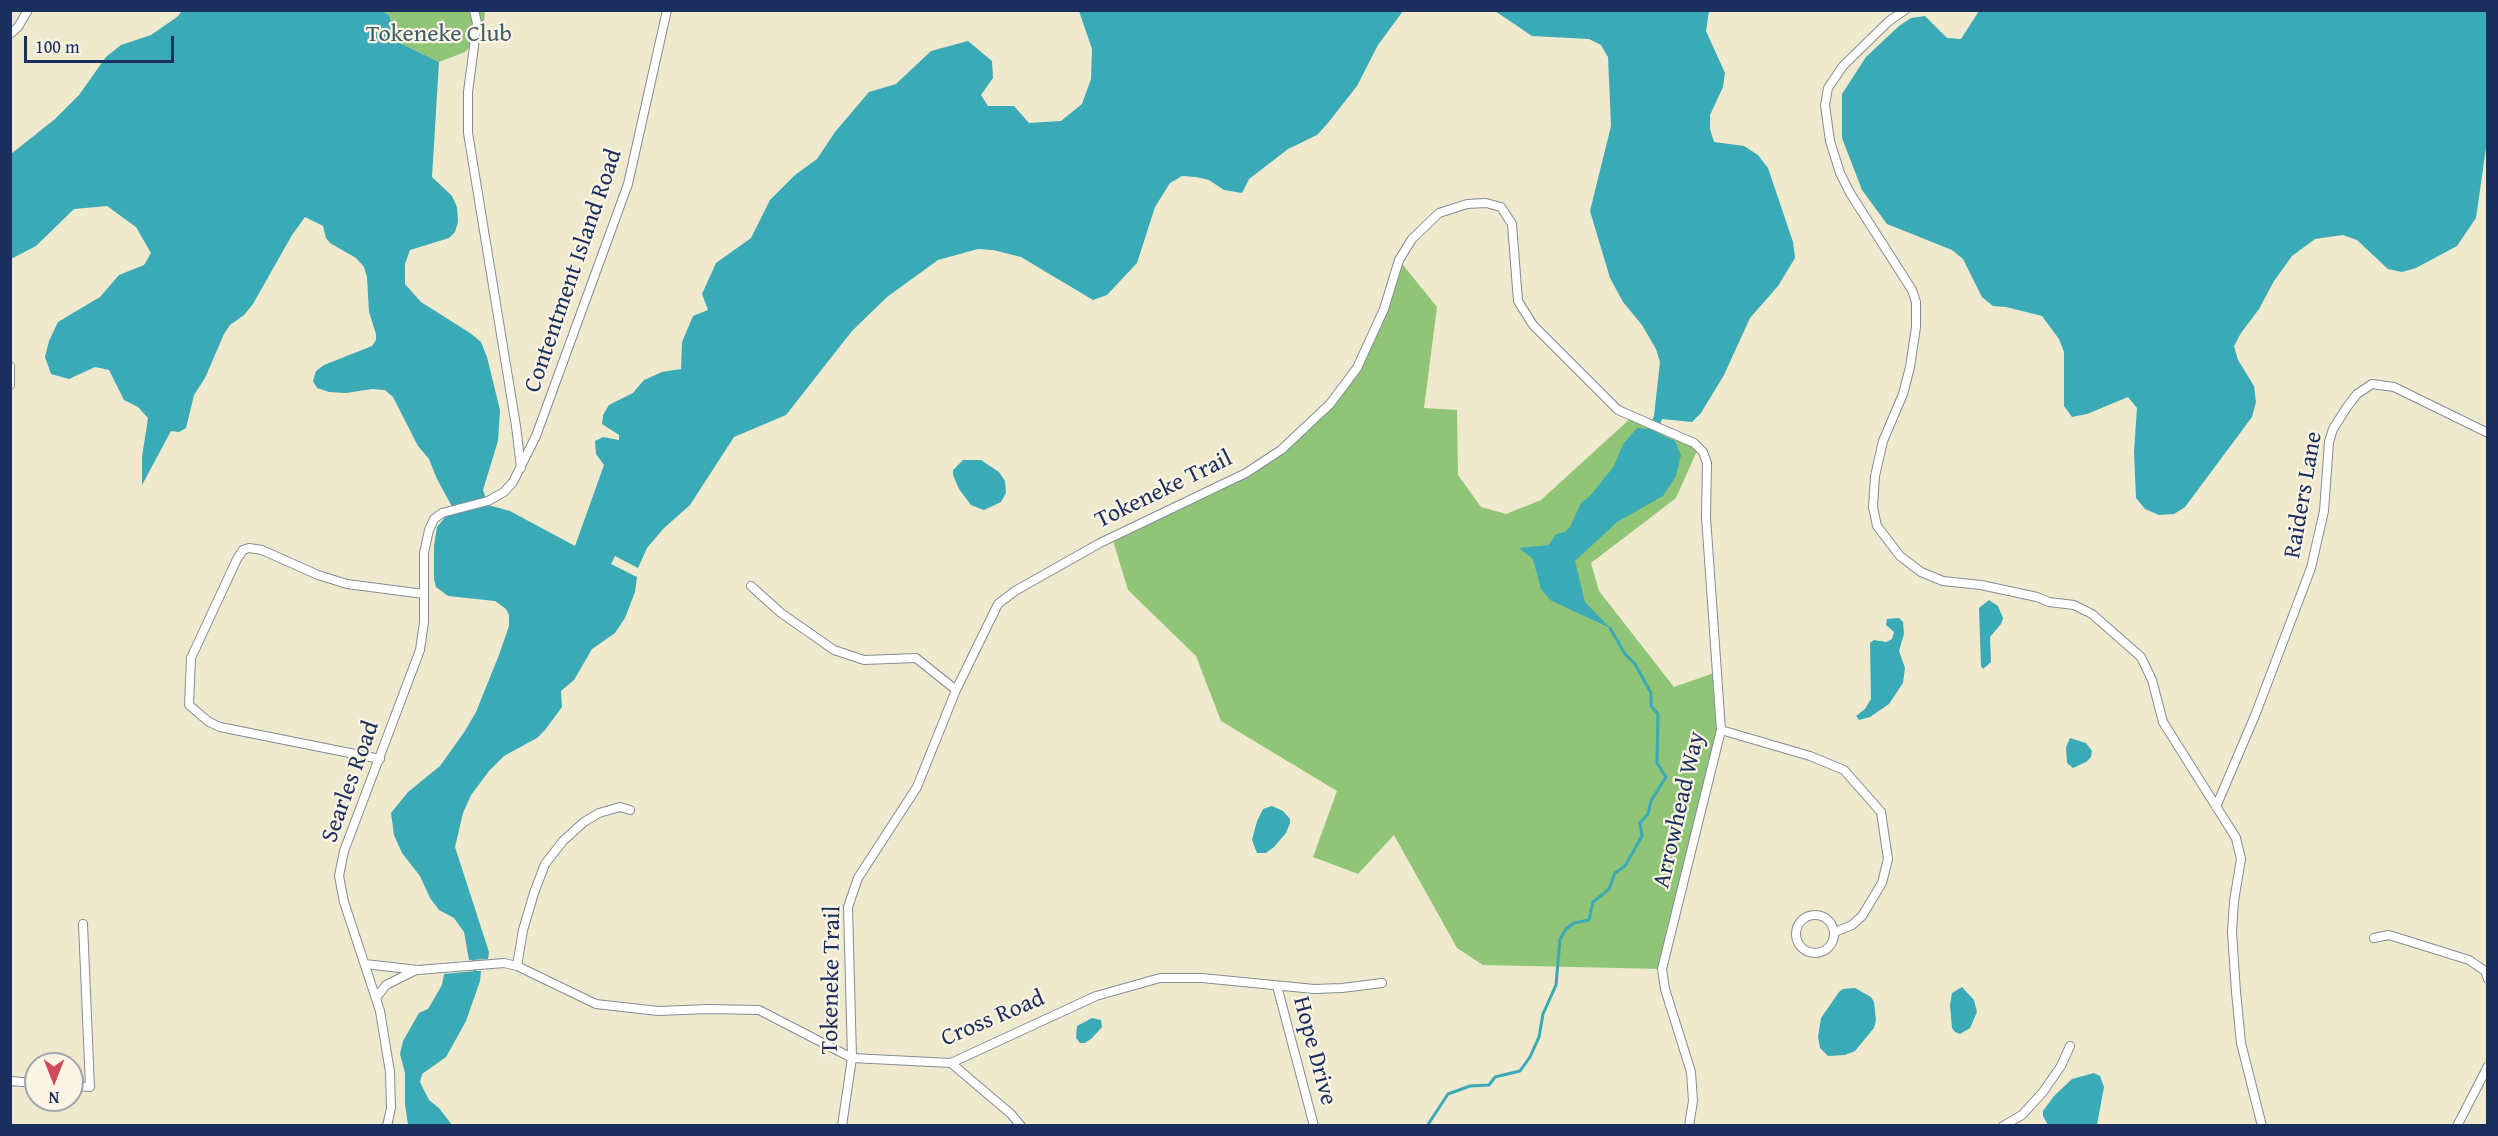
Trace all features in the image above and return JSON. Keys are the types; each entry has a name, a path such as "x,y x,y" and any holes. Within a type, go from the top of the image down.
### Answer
{"street":[{"path":"10,34 18,27 28,10"},
{"path":"474,10 477,23 468,93 468,133 521,468"},
{"name":"Contentment Island Road","path":"498,496 513,482 536,436 628,184 667,10"},
{"path":"1905,10 1888,21 1843,66 1828,88 1825,105 1830,141 1840,173 1850,193 1912,290 1916,302 1916,327 1910,368 1883,441 1875,476 1873,507 1877,526 1900,556 1921,572 1943,580 1981,585 2037,597 2049,603 2074,605 2092,614 2141,657 2152,680 2163,722 2236,838 2241,859 2233,922 2236,992 2241,1043 2262,1125"},
{"name":"Tokeneke Trail","path":"842,1125 852,1058 848,907 858,878 916,787 956,690 998,604 1015,591 1100,543 1246,473 1281,450 1330,404 1357,368 1384,309 1399,260 1412,238 1439,213 1467,204 1486,203 1501,207 1512,224 1518,301 1533,325 1618,410 1649,423"},
{"path":"10,366 10,385"},
{"name":"Raiders Lane","path":"2216,807 2256,713 2311,568 2324,511 2329,442 2333,429 2347,407 2357,394 2372,384 2394,387 2487,433"},
{"name":"Arrowhead Way","path":"1649,423 1699,446 1707,464 1706,518 1721,730 1662,969 1665,989 1691,1072 1693,1101 1689,1125"},
{"name":"Searles Road","path":"387,1125 391,1108 390,1072 380,1011 344,902 339,876 344,850 420,650 424,622 425,542 432,524 442,513 498,496"},
{"path":"380,759 220,727 210,722 189,705 191,658 237,559 243,550 249,548 262,550 318,575 347,584 424,594"},
{"path":"751,586 782,613 834,650 864,660 916,658 956,690"},
{"path":"1721,730 1810,756 1844,770 1881,812 1888,859 1882,883 1862,916 1852,925 1835,932"},
{"path":"518,966 523,930 545,864 563,841 598,813 620,807 630,810"},
{"path":"1813,915 1827,919 1835,932 1831,946 1818,954 1803,950 1796,937 1800,922 1813,915"},
{"path":"83,924 90,1087 84,1087"},
{"path":"2373,938 2389,935 2469,960 2485,971 2487,978"},
{"name":"Cross Road","path":"365,964 418,970 504,963 518,966 596,1004 658,1011 759,1010 852,1058 951,1063 1096,996 1160,978 1202,978 1333,989 1382,983"},
{"name":"Cross Road","path":"376,998 386,985 418,970"},
{"name":"Hope Drive","path":"1277,986 1314,1125"},
{"path":"2003,1125 2022,1115 2043,1092 2061,1066 2070,1046"},
{"path":"951,1063 1021,1125"},
{"path":"2457,1125 2487,1066"}],"green space":[{"name":"Tokeneke Club","path":"382,11 485,11 483,34 465,52 439,62 398,42 389,15"},
{"path":"1399,260 1437,307 1424,408 1457,410 1458,475 1481,507 1506,514 1541,500 1632,417 1699,446 1676,498 1591,563 1599,591 1674,687 1717,672 1721,730 1662,969 1483,965 1457,948 1394,835 1358,874 1313,857 1337,791 1221,721 1196,656 1128,590 1112,537 1246,473 1308,426 1357,368 1372,336"}],"water":[{"path":"182,11 382,11 389,15 398,42 439,62 432,177 452,196 457,207 458,222 455,232 449,238 410,250 405,264 405,284 421,302 481,342 487,357 500,410 498,441 483,490 488,505 510,511 575,546 604,465 596,454 595,441 603,437 619,440 619,435 602,424 603,415 609,405 633,393 644,380 662,372 681,369 682,342 693,316 708,310 702,294 716,263 751,238 770,200 795,175 817,159 835,132 869,92 896,84 931,51 968,41 992,61 993,78 981,95 988,106 1014,106 1029,123 1061,121 1082,104 1091,79 1092,49 1079,11 1403,11 1378,45 1357,86 1328,123 1317,135 1288,149 1249,179 1242,193 1224,190 1209,180 1196,177 1182,176 1170,183 1155,207 1137,263 1107,295 1093,300 1021,257 993,250 978,249 938,260 887,297 852,331 786,415 734,437 690,505 663,529 647,548 638,568 615,556 611,564 637,577 635,592 625,618 615,633 592,649 574,680 561,691 562,707 545,730 537,738 504,756 489,771 471,795 463,813 455,847 489,952 488,959 469,960 464,932 454,918 439,910 430,898 420,876 402,853 394,835 391,813 408,792 440,766 465,731 476,712 499,655 509,626 509,615 506,609 495,601 448,596 436,587 434,546 437,527 448,514 455,512 429,459 418,446 393,397 385,390 329,392 317,388 313,381 316,371 324,365 372,346 376,340 369,312 367,277 364,267 356,258 330,243 323,226 305,217 292,235 253,304 244,315 230,325 224,334 205,378 194,395 186,428 179,432 171,431 142,485 142,457 148,418 138,407 124,400 109,370 95,367 69,379 51,374 45,357 49,341 58,322 100,297 119,275 144,265 151,253 136,227 107,206 74,209 36,246 11,259 11,154 55,119 79,95 106,57 121,45 151,35"},
{"path":"1495,11 1709,11 1706,31 1725,73 1723,87 1710,115 1710,129 1714,142 1744,146 1758,155 1768,168 1793,242 1795,258 1778,286 1750,318 1724,375 1701,413 1692,422 1662,419 1657,433 1675,441 1681,455 1676,476 1663,496 1617,522 1575,561 1585,602 1610,628 1550,600 1541,589 1533,559 1519,548 1549,545 1556,534 1565,532 1570,527 1581,503 1590,496 1614,466 1623,444 1637,428 1649,429 1654,416 1660,362 1656,349 1642,325 1623,302 1610,278 1590,211 1611,126 1608,57 1601,45 1589,39 1532,36"},
{"path":"1979,11 2487,11 2487,141 2476,218 2457,246 2416,268 2402,272 2388,269 2357,240 2343,235 2315,239 2292,256 2234,346 2238,360 2254,386 2256,402 2252,417 2185,507 2174,514 2159,515 2145,509 2136,498 2134,452 2137,408 2128,397 2087,414 2072,417 2064,406 2064,352 2059,339 2042,316 1993,306 1982,297 1963,259 1952,250 1887,224 1862,190 1842,138 1842,94 1866,57 1899,26 1911,18 1925,16 1947,38 1961,39"},
{"path":"963,460 981,460 999,472 1005,481 1006,493 1001,502 984,510 971,505 959,489 953,475 953,470"},
{"path":"1989,600 1998,606 2003,618 1990,637 1991,662 1983,669 1979,608"},
{"path":"1899,618 1903,622 1904,634 1899,651 1905,668 1903,683 1889,704 1870,717 1859,720 1856,716 1865,709 1871,699 1870,643 1874,640 1886,642 1892,639 1894,632 1886,625 1887,619"},
{"path":"2070,738 2086,743 2092,751 2091,757 2086,762 2073,768 2067,763 2066,747"},
{"path":"1272,806 1283,811 1290,819 1290,823 1286,833 1274,847 1266,853 1257,853 1252,840 1257,821 1263,809"},
{"path":"481,971 480,981 466,1021 446,1057 422,1074 420,1082 429,1100 439,1108 452,1125 408,1125 405,1073 400,1054 403,1041 419,1013 428,1009 442,985 444,974"},
{"path":"1962,987 1974,1000 1977,1012 1970,1028 1960,1034 1952,1028 1950,1005 1952,993"},
{"path":"1855,988 1871,997 1874,1002 1876,1020 1874,1028 1855,1051 1845,1055 1828,1056 1820,1048 1818,1037 1821,1018 1839,992 1843,989"},
{"path":"1092,1018 1101,1020 1102,1027 1092,1038 1085,1043 1080,1043 1076,1038 1077,1026"},
{"path":"2094,1073 2100,1076 2104,1087 2097,1125 2048,1125 2043,1111 2054,1096 2072,1079"}],"waterway":[{"path":"1427,1126 1448,1094 1470,1086 1489,1085 1495,1077 1520,1071 1530,1057 1539,1037 1543,1014 1556,985 1560,939 1566,929 1574,923 1589,920 1593,902 1609,889 1615,873 1625,866 1642,836 1640,823 1648,814 1651,801 1666,777 1657,763 1658,714 1651,706 1651,693 1635,664 1625,654 1610,628"},
{"path":"474,960 475,971"}]}
